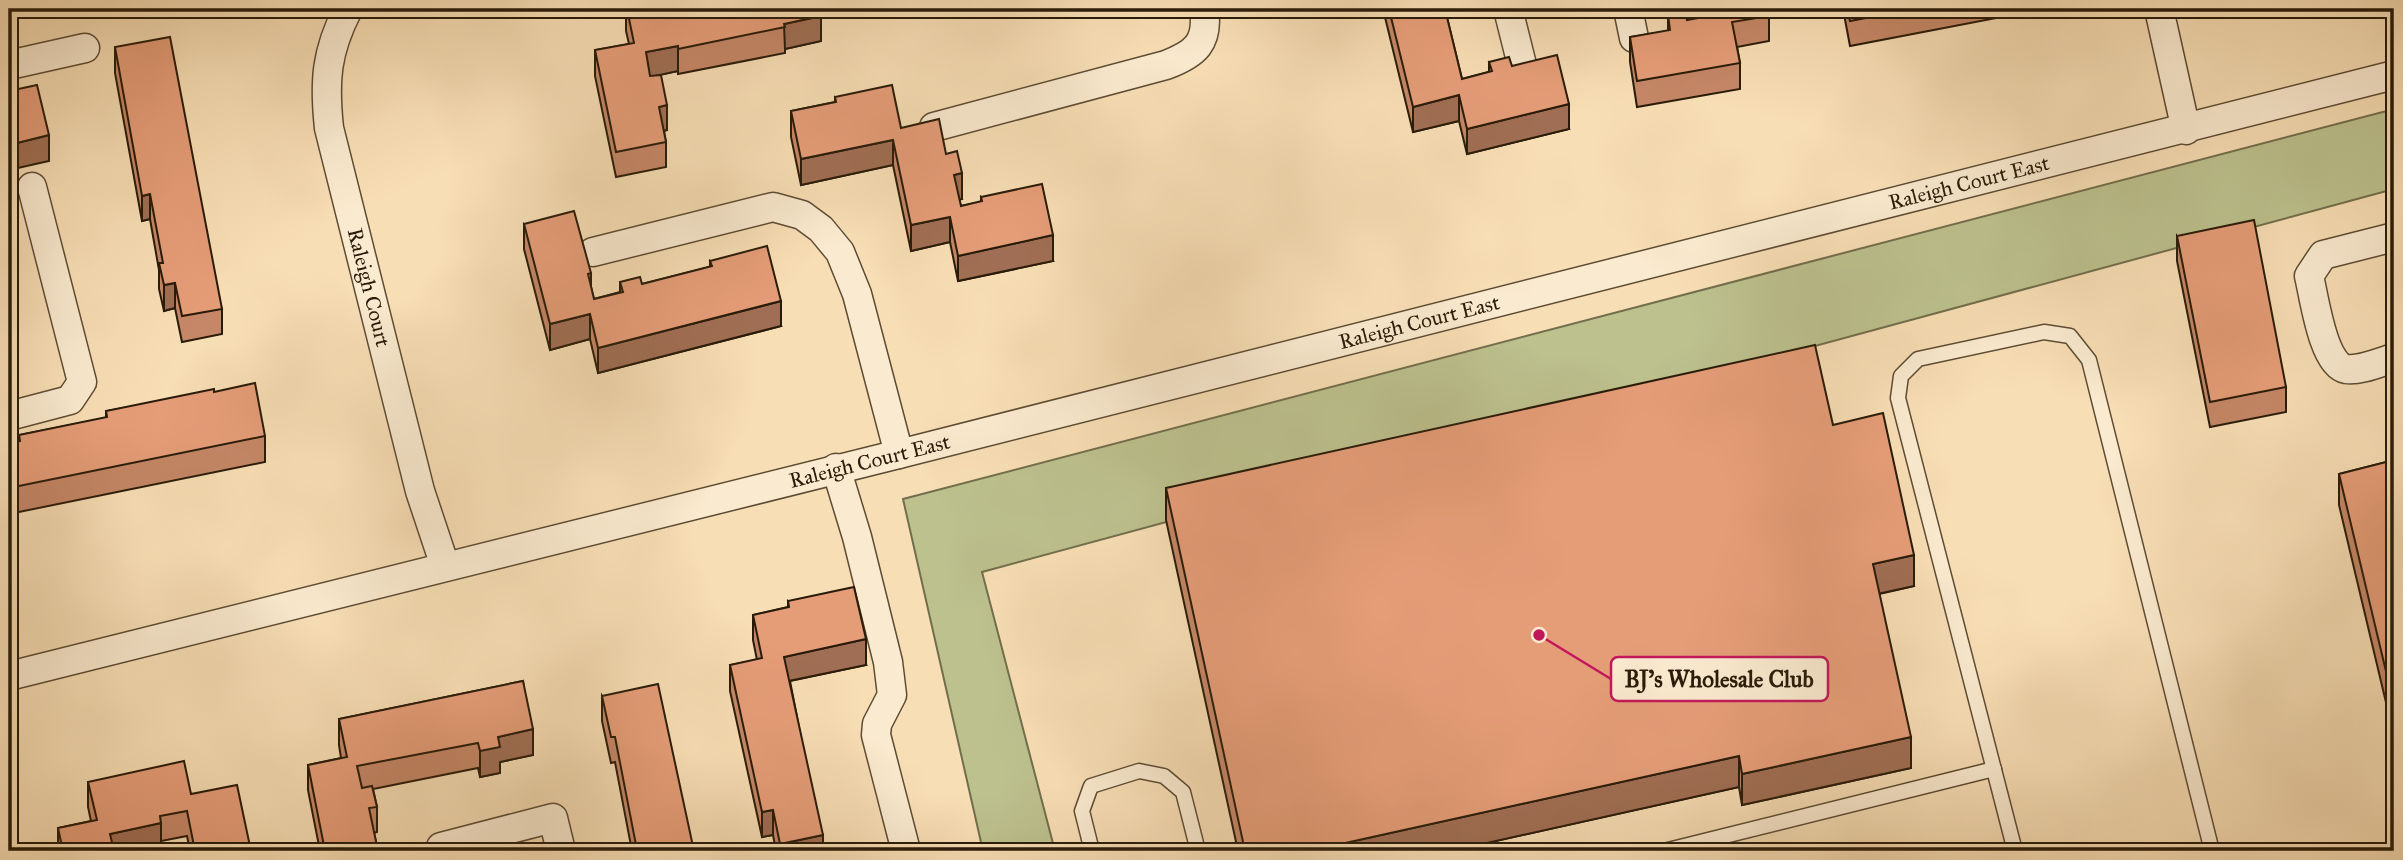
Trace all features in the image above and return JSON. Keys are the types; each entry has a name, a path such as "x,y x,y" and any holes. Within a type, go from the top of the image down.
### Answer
{"street":[{"name":"Raleigh Court","path":"348,9 337,29 326,72 329,128 421,491 445,566"},
{"path":"934,127 1166,65 1185,57 1195,51 1204,30 1204,9"},
{"path":"1507,9 1523,69"},
{"path":"1628,9 1634,38"},
{"path":"2159,9 2186,130"},
{"path":"9,65 85,48"},
{"name":"Raleigh Court East","path":"9,676 2186,130 2394,75"},
{"path":"9,416 71,400 82,382 32,187"},
{"path":"593,252 773,207 802,215 821,229 840,252 857,294 899,454"},
{"path":"2394,237 2323,256 2309,276 2325,341 2332,358 2343,369 2353,369 2394,358"},
{"path":"836,468 857,537 888,662 892,695 877,724 876,735 906,851"},
{"path":"442,851 441,847 553,818 561,851"}],"lane":[{"path":"2015,851 1898,398 1900,376 1918,359 2044,332 2070,336 2089,360 2212,851"},
{"path":"1664,851 1994,769"},
{"path":"1091,851 1082,811 1091,786 1139,771 1164,776 1183,792 1198,851"}],"green space":[{"path":"2394,109 2394,189 982,572 1055,851 983,851 903,499"}],"building":[{"path":"627,9 819,9 821,16 784,24 785,27 678,49 678,46 646,52 650,76 661,75 667,105 659,107 666,142 616,152 595,50 634,43"},
{"path":"1389,9 1445,9 1462,79 1492,71 1489,62 1509,57 1512,66 1557,55 1569,104 1467,129 1459,95 1413,107"},
{"path":"1719,9 1768,9 1769,16 1732,22 1740,63 1637,81 1630,37 1670,30 1668,15 1686,11 1687,20 1720,14"},
{"path":"1847,9 1912,9 1850,21"},
{"path":"170,37 222,309 182,316 175,283 164,285 159,263 163,263 150,194 142,196 115,47"},
{"path":"37,85 49,135 9,145 9,91"},
{"path":"892,85 901,128 939,119 946,154 957,151 962,173 954,175 961,206 982,201 981,197 1042,184 1053,235 958,256 950,217 911,225 893,140 801,159 791,111 836,102 835,97"},
{"path":"574,211 591,273 588,274 594,299 623,292 620,282 640,277 642,284 712,266 710,261 767,246 781,301 598,348 590,314 550,324 524,224"},
{"path":"2254,220 2286,387 2210,402 2177,236"},
{"path":"1815,345 1833,425 1883,413 1914,555 1873,564 1911,737 1742,774 1739,756 1309,851 1245,851 1166,488"},
{"path":"255,383 265,436 9,488 9,443 20,441 19,435 107,417 106,411"},
{"path":"2394,460 2394,705 2339,474"},
{"path":"854,587 866,639 784,657 823,835 780,844 773,810 762,812 730,665 762,658 753,615 789,607 788,601"},
{"path":"523,681 533,729 498,737 500,747 480,751 478,743 357,766 362,788 372,786 377,807 369,808 378,851 325,851 308,765 347,757 339,719"},
{"path":"658,684 694,851 645,851 643,844 636,845 615,737 611,737 602,696"},
{"path":"184,761 191,794 237,785 251,851 195,851 187,811 160,816 161,823 110,834 114,851 63,851 58,828 97,820 88,782"}],"place":[{"name":"BJ's Wholesale Club","path":"1539,635"}]}
